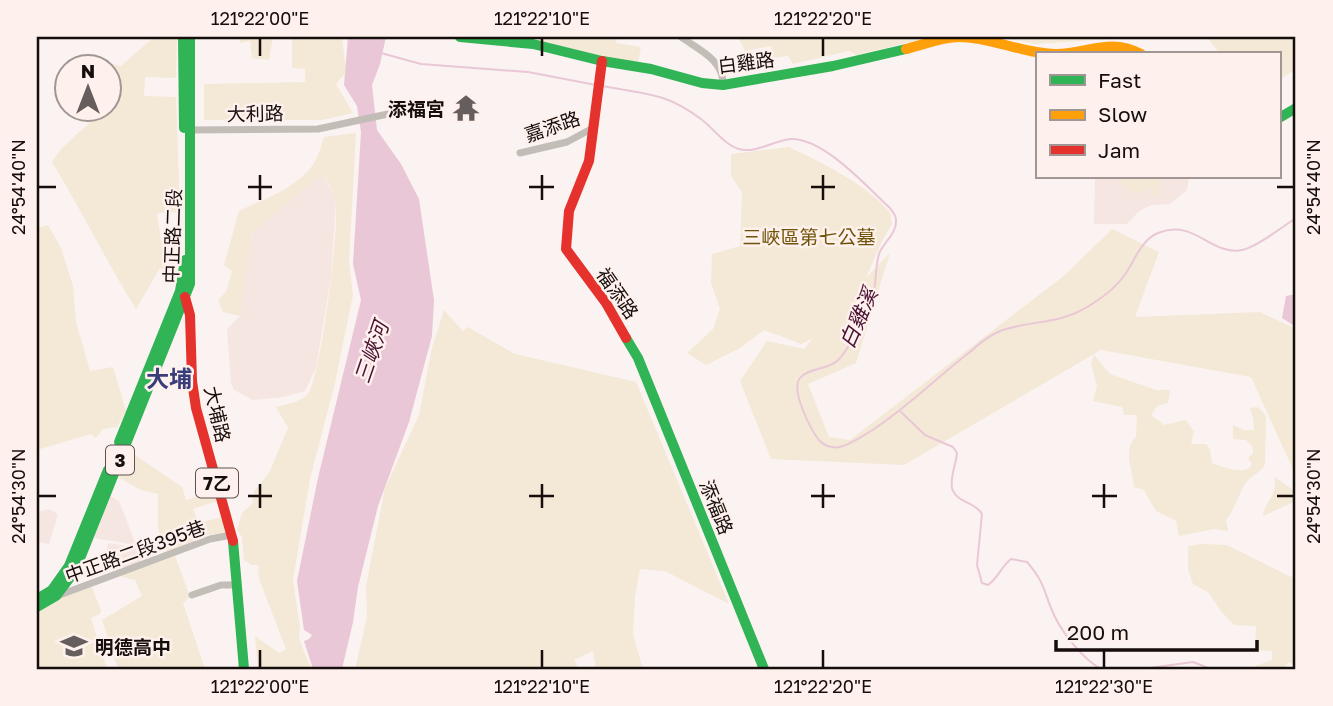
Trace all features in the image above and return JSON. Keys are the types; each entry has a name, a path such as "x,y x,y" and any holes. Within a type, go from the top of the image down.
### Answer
{"street":[{"name":"中正路二段","path":"37,607 67,584 79,563 192,271 183,37"},
{"name":"中正路二段","path":"188,130 190,37"},
{"name":"白雞路","path":"460,37 533,44 602,61 651,69 702,83 723,85 833,65 958,37 1041,52"},
{"path":"681,37 720,66 723,85"},
{"name":"白雞路","path":"1076,52 1116,45 1132,48 1137,52"},
{"path":"593,128 602,61"},
{"path":"1280,117 1296,108"},
{"name":"大利路","path":"188,130 326,127 388,114"},
{"name":"嘉添路","path":"520,153 567,142 593,128"},
{"name":"福添路","path":"593,128 589,161 569,211 566,249 606,303 638,358"},
{"name":"大埔路","path":"183,295 190,315 192,381 196,408 232,536 244,669"},
{"name":"添福路","path":"638,358 764,669"},
{"name":"中正路二段395巷","path":"54,593 210,539 232,536"},
{"path":"192,596 221,585 236,585"},
{"name":"中正路二段","path":"37,599 54,593"}],"shaded area":[{"path":"323,174 336,200 331,277 316,368 305,391 283,397 253,400 234,390 231,383 227,329 240,316 252,233"},
{"path":"1095,178 1189,178 1187,190 1170,204 1151,205 1138,212 1127,224 1094,224"},
{"path":"110,496 119,501 136,545 94,538"},
{"path":"49,509 58,514 49,544 37,542 37,512"},
{"path":"108,543 135,547 141,562 126,568 104,565"}],"green space":[{"path":"154,37 177,37 176,78 145,77 144,96 176,97 180,212 157,213 161,241 174,247 175,264 172,273 160,268 136,309 52,162 60,150 90,122 122,122 122,65"},
{"path":"239,37 273,37 269,60 252,58 250,41 240,43"},
{"path":"292,37 342,37 346,72 336,84 353,113 322,120 204,120 204,84 305,82 305,69 292,68"},
{"path":"540,37 617,37 616,43 641,47 638,62 603,57 539,40"},
{"path":"738,37 931,37 856,55 849,51 793,64 788,56 773,58 771,46 745,51"},
{"path":"998,37 1139,37 1036,44"},
{"path":"1207,37 1296,37 1296,69 1280,79 1280,52 1218,52"},
{"path":"356,133 349,262 353,295 335,383 310,479 293,580 300,627 299,638 311,669 258,669 255,636 279,653 286,649 259,579 258,565 244,560 242,537 237,530 242,513 252,504 254,491 269,473 288,428 276,407 303,398 309,392 314,379 324,328 335,235 335,199 323,174 252,233 240,316 223,312 218,300 226,292 232,271 224,265 239,211 280,192 299,179 316,160 324,137"},
{"name":"三峽區第七公墓","path":"789,147 866,190 891,216 892,224 866,278 890,253 856,363 808,384 829,437 850,440 1065,275 1112,229 1159,252 1135,317 1260,312 1296,329 1296,476 1251,377 1101,350 904,465 771,459 740,381 767,341 804,349 813,338 801,344 764,330 740,348 706,365 687,353 713,329 720,309 711,283 712,254 740,246 742,192 731,176 731,154"},
{"path":"1118,178 1160,178 1160,196 1153,196 1152,187 1147,191 1133,193 1122,185"},
{"path":"48,225 61,248 73,286 76,322 90,371 113,367 126,411 117,427 103,429 96,438 91,434 37,450 37,228"},
{"path":"444,310 463,331 468,327 515,354 636,382 729,604 665,571 640,569 633,635 643,669 596,669 593,651 574,660 579,669 355,669 367,617 366,586 385,488 419,415 432,348"},
{"path":"1094,355 1110,374 1156,390 1170,390 1168,403 1157,406 1151,415 1164,425 1186,420 1194,432 1191,444 1206,444 1210,449 1212,463 1226,468 1244,470 1252,464 1248,458 1253,453 1253,447 1246,440 1233,439 1233,425 1244,430 1254,430 1250,408 1258,407 1266,416 1265,464 1245,484 1226,520 1228,531 1214,529 1179,536 1176,521 1156,511 1144,490 1134,487 1129,454 1136,437 1137,415 1124,415 1122,407 1093,401 1097,386 1091,363"},
{"path":"129,451 182,487 186,500 216,491 218,501 193,509 199,523 222,517 228,533 206,535 167,553 158,529 158,494 141,490 119,478"},
{"path":"1275,477 1296,492 1296,501 1263,516 1274,491"},
{"path":"1227,545 1291,577 1296,574 1296,668 1289,662 1283,669 1255,669 1255,666 1272,660 1272,651 1255,650 1256,626 1234,625 1209,593 1193,584 1188,570 1188,546"},
{"path":"175,556 190,597 183,603 205,669 118,669 102,620 142,596 135,580 120,576"},
{"name":"明德高中","path":"92,587 101,611 91,618 107,669 37,669 37,610"}],"water":[{"name":"三峽河","path":"348,37 386,37 372,85 377,130 401,164 419,199 434,300 432,336 409,422 378,506 342,669 313,669 304,641 312,635 304,630 297,581 318,478 361,300 353,264 361,132 357,106 344,85"},
{"path":"1296,294 1296,327 1282,318 1286,296"}],"waterway":[{"name":"白雞溪","path":"381,53 421,64 528,72 596,85"},
{"name":"白雞溪","path":"602,86 654,95 676,104 701,119 724,140 739,149 752,150 791,139 817,146 844,165 890,208 896,218 895,226 879,254 873,293 854,336 837,361 803,375 798,384 800,400 811,428 819,440 830,447 840,447 871,431 996,333 1012,327 1059,319 1083,310 1119,282 1143,245 1158,233 1182,230 1221,248 1242,250 1262,241 1296,218"},
{"path":"901,412 925,435 953,447 957,453 952,479 954,493 982,514 977,565 982,583 988,585 1011,559 1027,562 1041,582 1063,630 1081,653 1101,669"},
{"path":"1142,669 1193,662 1211,669"}],"traffic: fast":[{"path":"183,37 184,128"},
{"path":"37,607 56,596 75,571 190,284 190,37"},
{"path":"460,37 533,44 602,61 651,69 702,83 723,85 833,66 906,49"},
{"path":"1280,117 1296,108"},
{"path":"119,442 180,291 185,260"},
{"path":"626,338 638,358 764,669"},
{"path":"37,599 52,590 69,566 108,470"},
{"path":"233,541 244,669"}],"traffic: slow":[{"path":"906,49 959,37 1038,52"},
{"path":"1074,52 1108,47 1136,52"}],"traffic: jam":[{"path":"602,61 589,161 569,211 566,249 606,303 626,338"},
{"path":"185,297 190,315 192,381 196,408 233,541"}],"place":[{"name":"添福宮","path":"466,108"},
{"name":"明德高中","path":"74,646"}],"district":[{"name":"大埔","path":"169,378"}]}
